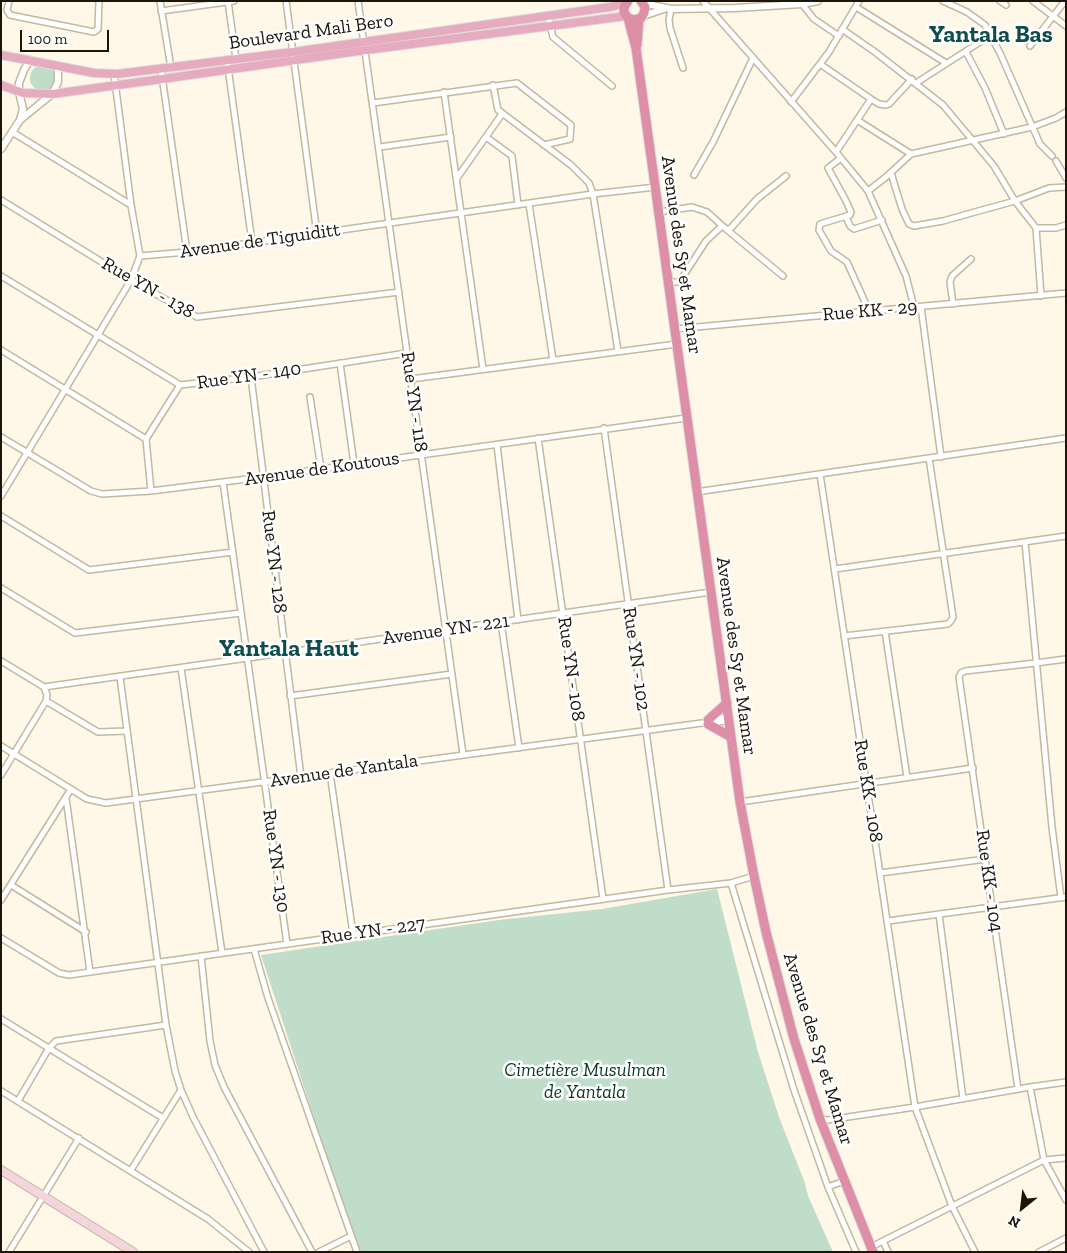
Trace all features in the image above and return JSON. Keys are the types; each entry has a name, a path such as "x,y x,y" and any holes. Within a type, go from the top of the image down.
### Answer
{"highway":[{"name":"Avenue des Sy et Mamar","path":"627,2 624,8 636,48 740,802 754,876 782,997 820,1120 872,1250"},
{"name":"Avenue des Sy et Mamar","path":"636,48 641,17 645,9 642,2"},
{"path":"627,17 634,20 641,17"},
{"path":"727,703 706,722 731,737"}],"main road":[{"name":"Boulevard Mali Bero","path":"1,86 19,92 52,94 115,86 295,60 365,46 610,7 627,2"},
{"name":"Boulevard Mali Bero","path":"1,55 94,74 114,74 293,52 365,46 627,17"},
{"path":"1,1170 133,1252"}],"street":[{"path":"9,1 7,10 10,15 94,32 98,29 99,1"},
{"path":"160,1 171,68"},
{"path":"286,1 317,234"},
{"name":"Rue YN - 118","path":"358,1 380,147 463,754"},
{"path":"703,1 868,191 906,276 914,307"},
{"path":"641,17 667,9 709,8 737,4 802,4 818,1"},
{"path":"791,102 839,36 859,1"},
{"path":"943,1 976,17 985,25 1040,144 1054,158 1066,178"},
{"path":"1000,1 1006,5"},
{"path":"1033,1 1066,26"},
{"path":"1030,46 1065,1"},
{"path":"161,11 230,2 236,59"},
{"path":"642,2 667,9"},
{"path":"802,4 814,19 839,36"},
{"path":"856,7 946,63"},
{"path":"667,9 670,28 683,68"},
{"path":"548,16 553,37 612,86"},
{"path":"842,29 914,81 926,93 943,105 994,166 1015,201 1036,228 1041,296"},
{"path":"820,64 871,99 880,104 890,104 914,81 966,52 991,35"},
{"path":"966,52 985,88 1004,134"},
{"path":"694,175 713,142 753,58"},
{"path":"20,120 22,104 19,92 21,76 30,60"},
{"path":"227,60 252,242"},
{"path":"1,149 20,120 52,94 58,82 58,66"},
{"path":"161,69 187,252"},
{"path":"1,496 131,280 140,256 131,205 114,74"},
{"path":"373,103 518,83 571,124 570,139 544,146"},
{"path":"493,85 498,109 502,114 571,165 588,183 593,194 618,351"},
{"path":"444,92 483,369"},
{"path":"836,152 871,99"},
{"path":"868,191 911,154 1032,127 1066,112"},
{"path":"456,178 502,114"},
{"path":"857,120 911,154"},
{"path":"12,132 131,205"},
{"path":"380,147 450,137"},
{"path":"486,137 512,156 518,206"},
{"path":"841,158 828,168 851,212 846,217 820,224 819,230 832,251 847,262 869,311"},
{"path":"891,172 902,209 911,225 943,221 1015,201 1049,188 1066,187"},
{"path":"669,282 678,282 706,241 724,228 730,229 735,225 757,199 786,176"},
{"name":"Avenue de Tiguiditt","path":"140,256 187,252 593,194 656,187"},
{"name":"Rue YN - 138","path":"1,200 192,316 202,318 399,292"},
{"path":"529,204 553,360"},
{"path":"659,212 692,207 707,212 783,276"},
{"path":"846,217 850,226 854,229 882,220"},
{"path":"1036,228 1056,228 1065,225 1066,217"},
{"path":"953,304 950,282 952,276 971,259"},
{"name":"Rue YN - 140","path":"1,276 180,385 250,377 407,353"},
{"name":"Rue KK - 29","path":"675,329 1066,293"},
{"path":"921,307 941,456"},
{"path":"411,379 677,344"},
{"path":"1,350 146,439"},
{"path":"340,363 354,464"},
{"name":"Rue YN - 128","path":"250,377 301,777"},
{"path":"150,491 146,439 180,385"},
{"path":"310,397 321,469"},
{"name":"Avenue de Koutous","path":"1,437 96,493 150,491 263,477 686,418"},
{"name":"Rue YN - 102","path":"604,428 668,890"},
{"name":"Rue YN - 108","path":"538,438 603,899"},
{"path":"696,492 1066,438"},
{"path":"497,445 518,620"},
{"path":"844,636 948,624 953,617 929,458"},
{"name":"Rue KK - 108","path":"820,474 915,1107 952,1206 975,1252"},
{"name":"Rue YN - 130","path":"223,482 287,944"},
{"path":"1,516 89,570 232,552"},
{"path":"835,569 1066,536"},
{"path":"888,921 1063,898 1052,827 1025,542"},
{"path":"1,588 75,633 241,613"},
{"name":"Avenue YN- 221","path":"44,688 711,592"},
{"path":"500,622 519,748"},
{"path":"885,631 907,777"},
{"path":"1036,663 1066,658"},
{"path":"1,661 44,688 47,695 46,701 1,775"},
{"name":"Rue KK - 104","path":"1018,1089 959,677 965,670 1036,663"},
{"path":"181,668 222,953"},
{"path":"290,696 452,674"},
{"path":"120,677 166,1025 175,1071 193,1117 264,1252"},
{"path":"46,701 98,732 126,731"},
{"name":"Avenue de Yantala","path":"1,746 87,799 97,802 116,802 729,719"},
{"path":"740,802 973,768"},
{"path":"330,773 353,934"},
{"path":"1,900 71,789"},
{"path":"66,798 86,932 90,972"},
{"path":"880,873 986,859"},
{"name":"Rue YN - 227","path":"1,938 59,972 69,974 668,890 731,883 754,876"},
{"path":"731,883 794,1090 828,1187 856,1252"},
{"path":"11,885 86,932"},
{"path":"939,914 963,1099"},
{"path":"254,949 268,998 356,1252"},
{"path":"201,956 210,1041 215,1065 224,1087 312,1252"},
{"path":"1,1019 163,1118"},
{"path":"18,1101 49,1048 60,1040 166,1025"},
{"path":"820,1120 915,1107 1066,1082"},
{"path":"1030,1087 1044,1160 1066,1200"},
{"path":"131,1170 181,1090"},
{"path":"1,1091 208,1219 249,1252"},
{"path":"9,1252 79,1138"},
{"path":"872,1250 883,1241 1044,1160 1066,1158"},
{"path":"828,1187 844,1181"},
{"path":"318,1252 351,1236"},
{"path":"1040,1252 1066,1238"},
{"path":"883,1241 888,1252"}],"green space":[{"path":"43,65 52,69 56,78 52,87 43,91 34,87 30,78 34,69"},
{"name":"Cimetière Musulman de Yantala","path":"717,889 758,1052 780,1120 805,1183 808,1196 833,1252 361,1252 333,1176 261,955 499,920 602,909"}],"district":[{"name":"Yantala Bas","path":"991,35"},
{"name":"Yantala Haut","path":"289,649"}]}
